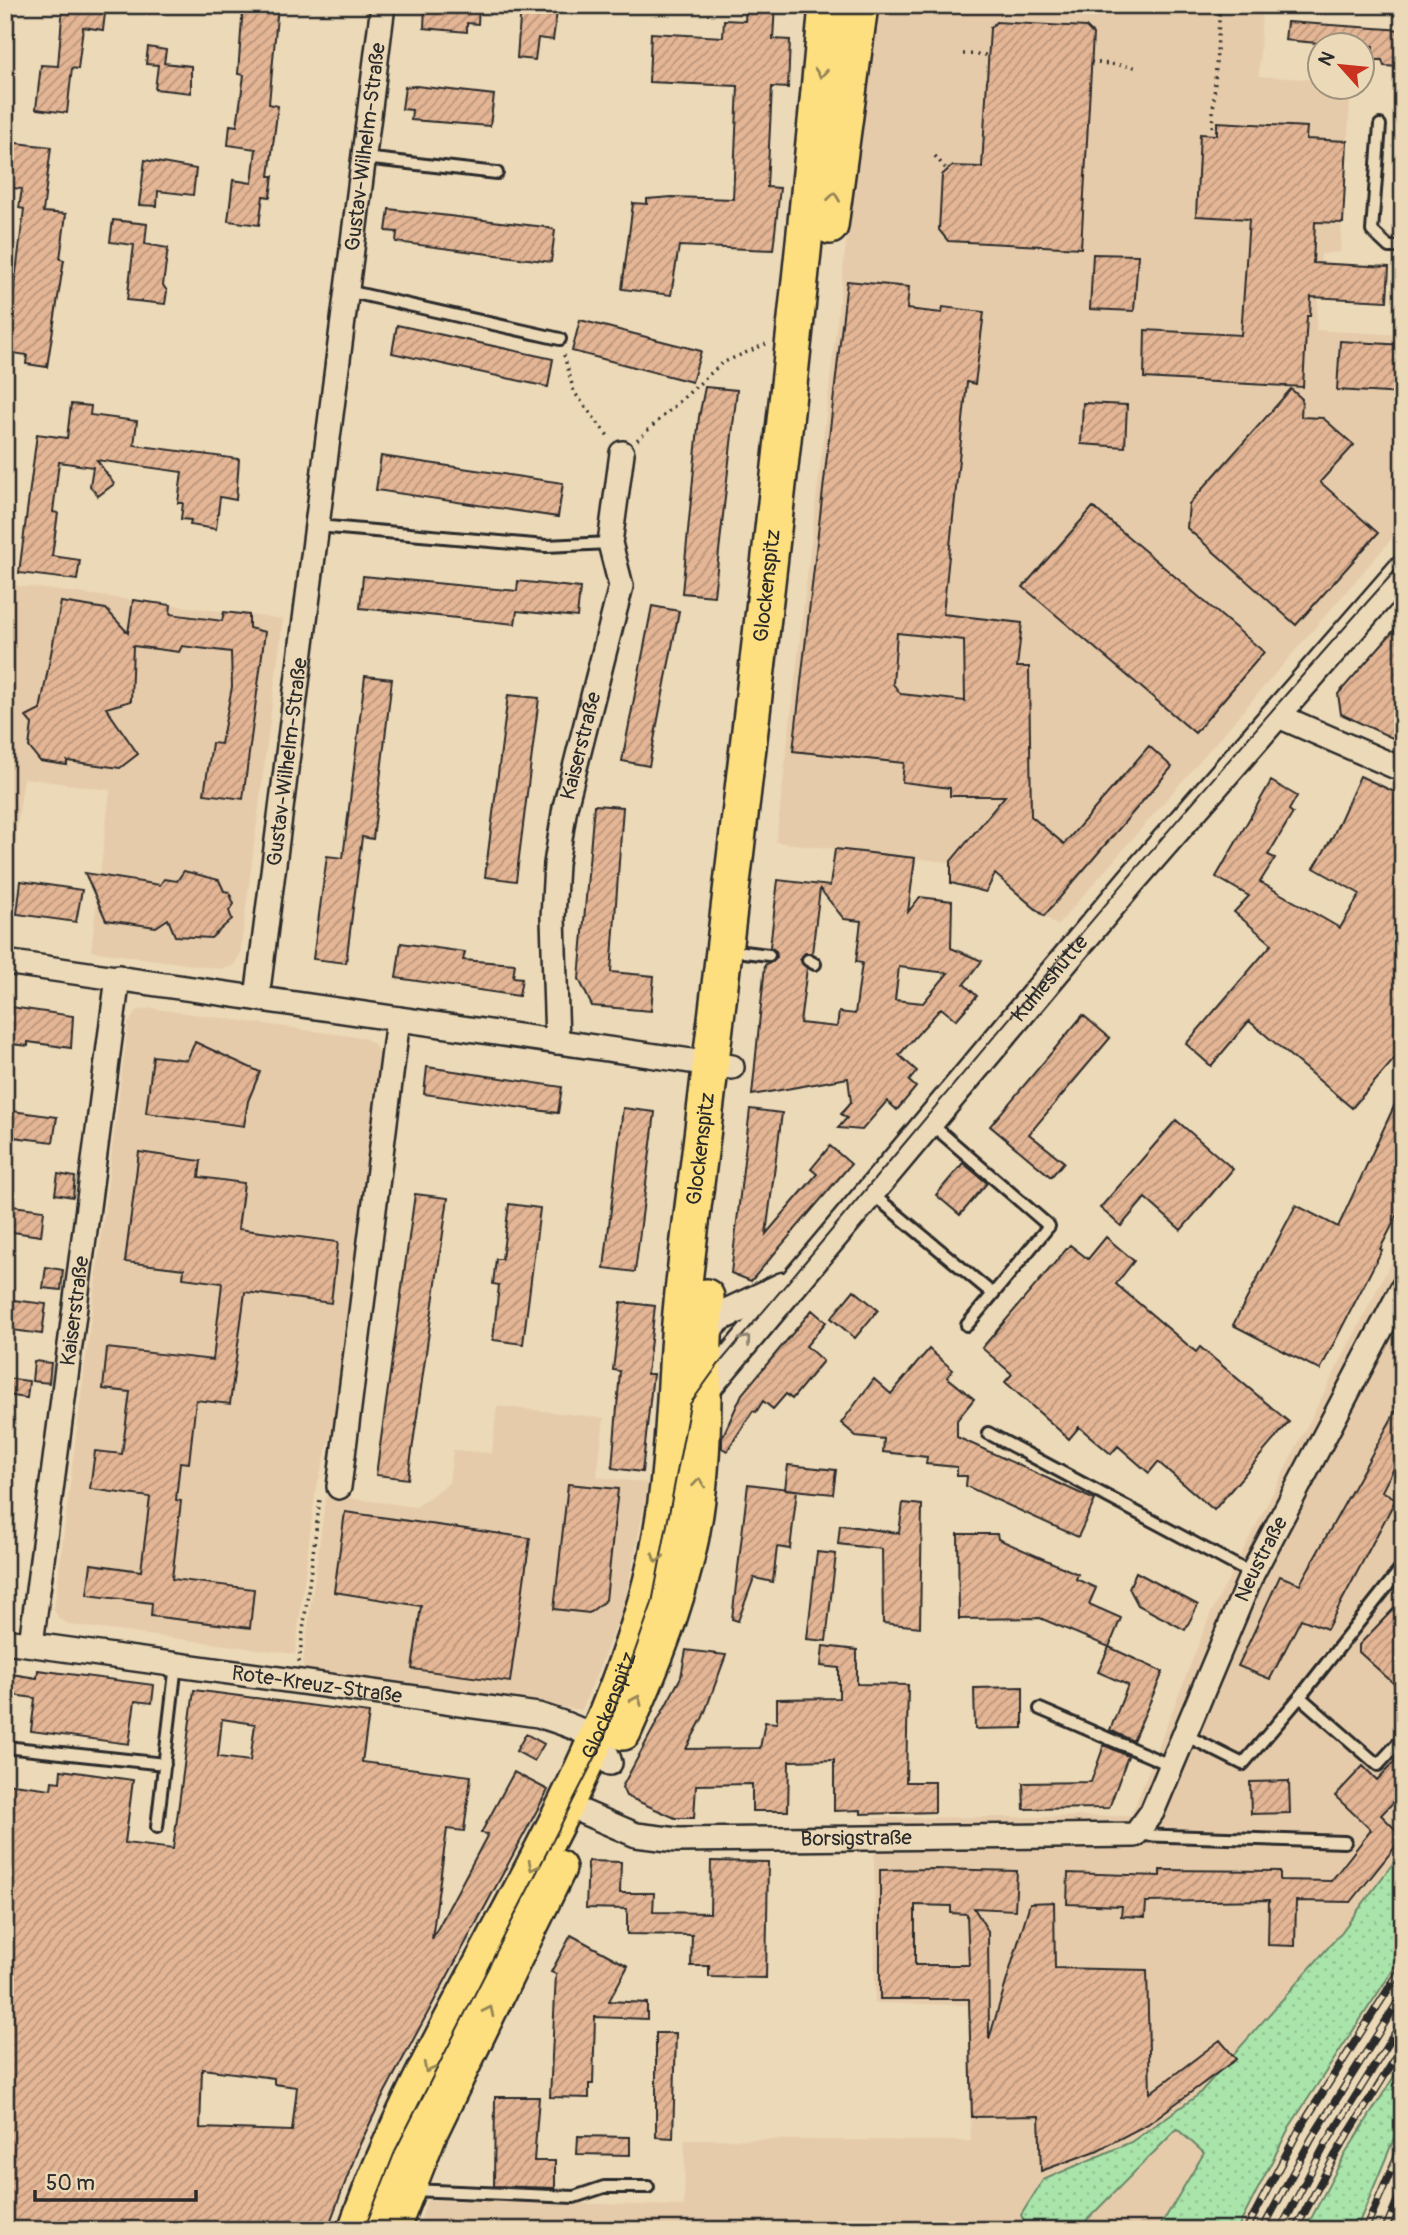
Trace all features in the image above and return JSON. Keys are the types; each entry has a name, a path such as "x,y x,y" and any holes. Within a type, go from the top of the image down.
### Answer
{"main road":[{"name":"Glockenspitz","path":"689,1393 704,1330 721,1066 828,5"},
{"name":"Glockenspitz","path":"356,2230 402,2118 650,1670 678,1594 697,1502 689,1393 686,1268 721,1066 757,954 825,266 860,5"},
{"name":"Glockenspitz","path":"391,2230 429,2133 585,1813 603,1751"}],"street":[{"name":"Gustav-Wilhelm-Straße","path":"257,998 383,5"},
{"name":"Kaiserstraße","path":"557,1042 553,918 556,864 565,807 621,586 610,542 622,453"},
{"name":"Kuhleshütte","path":"689,1393 795,1281 1274,714 1403,569"},
{"path":"1274,714 1403,770"},
{"path":"5,962 721,1066"},
{"name":"Kaiserstraße","path":"31,1644 118,977"},
{"path":"339,1487 398,1019"},
{"path":"704,1330 719,1317 795,1281"},
{"name":"Neustraße","path":"1135,1835 1152,1812 1252,1574 1403,1287"},
{"name":"Rote-Kreuz-Straße","path":"5,1641 538,1715 603,1751"},
{"name":"Borsigstraße","path":"585,1813 636,1835 677,1840 1135,1835"}],"lane":[{"path":"1380,125 1372,231 1389,247 1403,247"},
{"path":"364,158 496,173"},
{"path":"347,291 560,339"},
{"path":"317,526 545,546 610,542"},
{"path":"927,1122 1049,1226 967,1325"},
{"path":"869,1191 993,1294"},
{"path":"988,1433 1252,1574"},
{"path":"1185,1735 1243,1763 1300,1698 1403,1566"},
{"path":"157,1827 176,1664"},
{"path":"1300,1698 1378,1765 1403,1738"},
{"path":"1040,1709 1172,1766"},
{"path":"5,1747 165,1764"},
{"path":"1135,1835 1345,1842"},
{"path":"405,2190 574,2197 604,2188 648,2187"}],"path":[{"path":"1217,130 1212,129 1212,103 1220,5"},
{"path":"963,54 988,55"},
{"path":"1091,62 1136,67"},
{"path":"934,156 947,170"},
{"path":"560,339 574,392 622,453 722,363 762,344 795,346"},
{"path":"297,1681 321,1491 339,1487"}],"shaded area":[{"path":"874,5 1262,5 1259,76 1306,79 1306,102 1350,102 1340,252 1321,254 1316,330 1403,335 1403,526 1057,926 989,867 776,842"},
{"path":"5,584 283,619 240,955 233,966 222,969 91,951 110,790 24,778 5,910"},
{"path":"150,1008 364,1038 374,1044 380,1055 335,1418 315,1494 295,1654 71,1625 59,1619 54,1610 128,1024 136,1011"},
{"path":"1403,1239 1403,1850 1340,1934 1198,2095 1131,2142 1043,2180 1021,2215 1028,2230 418,2230 427,2200 684,2206 685,2139 971,2141 968,2005 875,2003 874,1818 1131,1816 1210,1615"},
{"path":"497,1406 604,1418 597,1477 649,1483 624,1606 582,1710 302,1670 326,1495 416,1507 449,1483 453,1450 492,1453"},
{"path":"1177,2129 1204,2153 1158,2230 1077,2230"}],"green space":[{"path":"1403,1850 1403,1955 1290,2126 1237,2230 1158,2230 1204,2153 1177,2129 1077,2230 1028,2230 1021,2215 1043,2180 1131,2142 1198,2095 1340,1934"},
{"path":"1403,2062 1403,2117 1356,2230 1305,2230 1344,2156"}],"building":[{"path":"63,5 106,5 103,30 83,27 78,69 72,68 67,113 36,109 41,65 58,66"},
{"path":"243,5 278,5 269,104 278,106 269,176 273,176 270,197 263,196 259,225 228,221 233,180 252,183 256,149 228,145 230,125 237,126 244,75 238,74"},
{"path":"425,5 479,5 478,24 467,23 467,32 424,28"},
{"path":"521,5 558,5 553,40 538,38 535,60 517,58"},
{"path":"746,5 775,5 773,39 790,40 788,88 772,87 767,187 780,188 773,250 679,246 671,295 622,289 633,203 647,204 647,199 672,197 733,199 738,86 649,82 651,33 723,37 724,20 745,21"},
{"path":"996,22 1086,27 1093,34 1081,248 948,241 939,230 942,175 952,166 982,167 990,28"},
{"path":"1287,22 1403,30 1403,62 1401,67 1384,66 1382,60 1376,60 1376,32 1306,32 1306,42 1285,40"},
{"path":"148,47 166,50 164,63 191,66 191,93 155,89 158,65 146,64"},
{"path":"405,87 494,95 490,126 411,120 412,110 402,109"},
{"path":"1217,122 1307,127 1306,139 1347,141 1343,223 1315,222 1313,263 1389,267 1387,301 1311,297 1310,316 1307,316 1303,387 1144,378 1145,330 1241,335 1249,219 1196,216 1200,134 1217,135"},
{"path":"7,142 51,147 43,212 66,214 60,259 64,260 47,367 26,364 27,355 6,352 24,209 19,208 22,189 5,187"},
{"path":"145,160 196,169 193,195 158,191 157,206 139,205"},
{"path":"389,209 555,230 551,262 396,242 397,232 386,231"},
{"path":"113,220 147,224 145,244 168,248 163,285 167,291 165,304 127,300 134,245 110,242"},
{"path":"1093,254 1138,255 1134,311 1090,309"},
{"path":"847,281 909,287 907,309 942,313 943,307 984,312 975,384 967,382 943,614 1022,623 1017,667 1029,667 1031,816 1064,844 1149,746 1172,767 1044,916 995,874 986,892 951,883 951,861 1005,796 950,796 950,788 902,782 904,763 793,751","holes":["897,633 964,640 965,701 901,694 893,684"]},
{"path":"580,320 701,351 692,382 572,351"},
{"path":"397,325 553,359 548,387 392,353"},
{"path":"1340,341 1403,345 1403,394 1337,390"},
{"path":"705,387 737,390 714,596 682,593 699,417"},
{"path":"1291,389 1302,399 1301,417 1323,418 1354,445 1320,482 1378,533 1296,625 1187,528 1189,504"},
{"path":"1083,403 1127,405 1125,447 1081,444"},
{"path":"71,404 91,406 90,415 137,421 134,445 239,459 236,500 220,497 216,529 190,525 191,520 181,519 183,503 178,503 182,472 97,460 114,484 98,496 90,486 93,467 59,462 53,512 58,513 52,556 80,560 77,580 19,573 37,434 67,438"},
{"path":"381,456 563,483 558,517 376,490"},
{"path":"1093,507 1264,652 1195,733 1023,587"},
{"path":"363,576 517,591 518,581 580,588 577,617 517,611 515,624 360,608"},
{"path":"133,600 171,605 170,614 222,621 224,612 249,615 249,628 265,632 243,799 204,794 212,743 221,744 232,687 231,652 182,646 179,652 133,646 131,701 106,708 138,754 120,768 67,761 67,765 40,761 29,747 32,724 26,717 40,710 61,602 106,609 128,633"},
{"path":"652,606 679,611 649,766 622,761"},
{"path":"1403,620 1403,743 1341,714 1338,694"},
{"path":"365,676 392,679 373,839 362,837 346,963 313,959 327,856 343,858"},
{"path":"508,695 539,698 516,881 485,877"},
{"path":"1360,776 1403,796 1403,1049 1352,1108 1249,1021 1211,1066 1186,1044 1272,944 1234,912 1249,896 1216,877 1271,781 1297,796 1289,810 1293,813 1268,855 1275,858 1260,882 1340,928 1360,894 1314,868 1333,836"},
{"path":"594,805 623,807 611,972 654,976 651,1011 592,1006 579,979"},
{"path":"835,849 915,858 908,912 920,897 952,901 951,948 982,961 964,984 977,996 956,1020 941,1008 899,1055 917,1071 909,1081 916,1087 897,1110 887,1101 862,1130 838,1128 847,1118 841,1114 851,1102 848,1078 752,1095 765,965 777,957 776,951 770,947 778,880 830,886","holes":["820,889 844,919 861,921 856,962 862,963 855,1014 839,1012 837,1027 800,1023 807,968 800,959 805,953 812,953","899,967 948,973 923,1003 895,1000"]},
{"path":"184,871 219,880 224,891 229,892 234,904 229,911 232,919 211,938 175,936 168,919 156,927 106,920 85,873 160,885 164,879 177,881"},
{"path":"21,881 82,890 76,922 17,914"},
{"path":"401,943 465,952 463,960 515,964 513,977 522,978 519,996 396,978"},
{"path":"11,1007 73,1016 71,1048 28,1042 28,1046 11,1044 12,1035 7,1034"},
{"path":"1083,1015 1110,1038 1029,1134 1064,1162 1051,1177 990,1126"},
{"path":"195,1042 260,1072 248,1101 244,1126 146,1113 153,1056 187,1060"},
{"path":"427,1067 562,1087 558,1113 424,1094"},
{"path":"1403,1087 1403,1204 1320,1370 1233,1325 1296,1205 1338,1227"},
{"path":"623,1108 655,1112 635,1272 604,1268"},
{"path":"750,1109 782,1113 766,1234 817,1174 811,1169 830,1146 851,1164 751,1281 731,1273"},
{"path":"5,1110 57,1117 53,1142 5,1136"},
{"path":"1176,1120 1233,1169 1181,1230 1145,1198 1121,1226 1100,1208"},
{"path":"139,1152 201,1161 199,1177 244,1183 238,1229 338,1242 331,1303 245,1292 230,1404 196,1400 189,1463 180,1462 176,1500 181,1501 172,1579 254,1589 250,1628 151,1616 152,1603 87,1595 91,1564 141,1571 150,1497 90,1489 95,1451 122,1454 130,1392 103,1389 107,1348 213,1360 222,1283 183,1278 184,1269 125,1262"},
{"path":"963,1163 987,1183 960,1215 936,1195"},
{"path":"58,1174 75,1177 73,1197 55,1194"},
{"path":"415,1194 448,1198 408,1479 376,1475"},
{"path":"509,1204 540,1208 523,1344 493,1340 499,1285 493,1284 496,1259 502,1259"},
{"path":"5,1205 44,1210 41,1236 5,1231"},
{"path":"1106,1237 1134,1261 1116,1284 1196,1352 1200,1347 1289,1422 1214,1510 1158,1462 1149,1473 1118,1446 1111,1454 1079,1427 1069,1439 1005,1382 1012,1374 982,1348 1070,1245 1088,1259"},
{"path":"46,1267 63,1270 61,1290 43,1288"},
{"path":"854,1290 878,1310 855,1338 831,1318"},
{"path":"5,1299 46,1304 42,1334 5,1329"},
{"path":"621,1302 655,1306 647,1374 653,1374 642,1472 612,1468 620,1371 613,1370"},
{"path":"812,1310 826,1322 806,1346 823,1361 792,1399 786,1394 773,1409 763,1401 756,1412 753,1411 727,1451 722,1448 722,1438 742,1394"},
{"path":"929,1349 953,1370 947,1377 974,1399 957,1420 957,1437 1095,1500 1078,1537 966,1486 967,1476 957,1476 957,1467 926,1464 927,1457 883,1452 884,1439 856,1436 841,1423 874,1379 891,1394"},
{"path":"34,1361 51,1363 49,1383 32,1381"},
{"path":"5,1378 29,1381 27,1398 5,1395"},
{"path":"1403,1398 1403,1451 1382,1491 1396,1499 1327,1629 1301,1619 1270,1679 1238,1666 1280,1576 1300,1584"},
{"path":"788,1465 836,1470 833,1494 785,1489"},
{"path":"568,1484 618,1489 606,1600 589,1613 554,1609"},
{"path":"748,1484 797,1490 790,1549 777,1547 773,1582 754,1578 738,1621 732,1619"},
{"path":"903,1503 922,1505 920,1627 883,1623 882,1549 838,1544 840,1525 899,1533"},
{"path":"345,1512 530,1538 510,1682 412,1669 421,1606 334,1592"},
{"path":"958,1534 997,1534 998,1539 1078,1574 1076,1579 1096,1588 1089,1604 1121,1618 1109,1647 1040,1618 959,1619"},
{"path":"817,1552 836,1554 826,1641 807,1639"},
{"path":"1136,1572 1198,1605 1185,1630 1138,1605 1129,1588"},
{"path":"1403,1599 1403,1692 1359,1652 1359,1645"},
{"path":"823,1646 857,1650 857,1684 908,1685 906,1782 935,1782 935,1812 861,1814 861,1810 834,1811 834,1760 789,1761 788,1811 752,1811 752,1784 696,1785 694,1818 675,1818 626,1796 622,1787 681,1677 686,1650 726,1655 703,1717 686,1749 760,1748 765,1722 777,1723 777,1699 839,1698 839,1668 821,1666"},
{"path":"1109,1647 1163,1672 1133,1741 1110,1730 1128,1685 1098,1672"},
{"path":"38,1670 154,1685 152,1703 135,1701 129,1744 31,1731 35,1698 5,1694 5,1673 37,1678"},
{"path":"1023,1687 1023,1728 975,1729 974,1688"},
{"path":"194,1690 369,1713 362,1762 471,1776 464,1831 447,1829 432,1939 488,1834 481,1833 514,1772 548,1790 385,2092 360,2144 327,2230 5,2230 5,1783 51,1789 52,1781 60,1782 61,1770 133,1780 125,1843 173,1849","holes":["222,1719 255,1724 250,1761 218,1757","202,2069 274,2078 274,2084 297,2087 292,2131 200,2128"]},
{"path":"526,1734 544,1744 534,1761 516,1751"},
{"path":"1104,1745 1128,1756 1109,1808 1024,1809 1023,1783 1091,1782"},
{"path":"1403,1753 1403,1792 1381,1815 1403,1837 1351,1902 1296,1901 1295,1946 1268,1945 1269,1900 1146,1902 1145,1917 1121,1916 1122,1906 1067,1904 1068,1873 1160,1876 1160,1870 1280,1871 1280,1880 1331,1881 1371,1830 1335,1796 1363,1766 1377,1780"},
{"path":"1289,1781 1290,1813 1251,1814 1250,1782"},
{"path":"588,1861 621,1862 620,1893 654,1893 653,1912 710,1913 711,1861 768,1862 766,1978 709,1977 709,1966 691,1966 692,1935 627,1934 627,1909 586,1908"},
{"path":"880,1870 1017,1871 1015,1910 974,1908 988,1931 989,2039 1030,1903 1054,1902 1055,1968 1147,1970 1150,2093 1220,2040 1236,2059 1148,2124 1096,2151 1041,2171 1039,2116 972,2117 969,1999 880,1999","holes":["915,1905 951,1906 951,1913 967,1914 969,1965 915,1965"]},
{"path":"571,1935 628,1966 609,2001 647,2003 647,2019 595,2017 593,2084 589,2084 589,2098 550,2097 556,1974 551,1972"},
{"path":"656,2033 676,2033 673,2138 656,2137"},
{"path":"495,2097 539,2097 534,2161 555,2161 555,2188 494,2186"},
{"path":"578,2136 630,2137 630,2155 577,2154"}],"tram line":[{"path":"364,2230 396,2149 602,1744 652,1603 690,1404 718,1365 1058,961 1229,760 1403,562"}],"railway":[{"path":"1246,2230 1299,2130 1403,1966"},
{"path":"1262,2230 1312,2138 1403,1994"},
{"path":"1280,2230 1324,2147 1403,2020"},
{"path":"1295,2230 1336,2154 1403,2046"},
{"path":"1365,2230 1403,2143"},
{"path":"1385,2230 1403,2187"}]}
